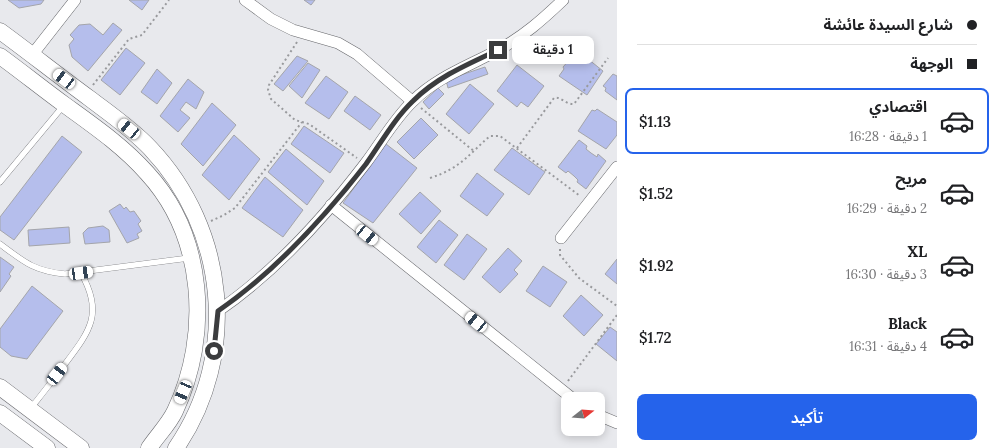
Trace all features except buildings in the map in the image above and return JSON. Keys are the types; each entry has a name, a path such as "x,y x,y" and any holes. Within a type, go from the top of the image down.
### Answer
{"street":[{"path":"32,55 75,0"},
{"path":"245,0 271,19 293,30 338,43 357,54 412,101"},
{"path":"218,311 240,296 272,268 331,206 366,164 412,101 434,83 462,67 498,50 527,32 563,0"},
{"path":"0,31 121,122 150,148 174,176 192,207 206,240 214,275 218,311 217,339 210,376 199,406 176,448"},
{"path":"0,56 110,137 148,174 169,202 182,228 191,258 199,315 197,336 187,383 174,412 149,448"},
{"path":"110,137 121,122"},
{"path":"560,238 617,167"},
{"path":"331,206 562,390"},
{"path":"0,387 81,448"},
{"path":"0,413 47,448"},
{"path":"605,418 617,423"}],"lane":[{"path":"0,182 64,104"},
{"path":"0,244 32,268 48,273 81,273 191,258"},
{"path":"30,410 84,339 92,323 94,306 90,288 81,273"}],"path":[{"path":"85,95 127,41 132,37 142,36 169,0"},
{"path":"304,33 268,90 271,99 292,118 309,124 366,164"},
{"path":"517,148 554,98 558,97 570,104 574,104 608,58"},
{"path":"412,101 475,152"},
{"path":"199,224 224,216 235,208 302,122"},
{"path":"430,178 455,168 475,152 490,136 495,135 500,136 517,148 589,202"},
{"path":"560,238 560,255 568,267 579,278 617,306"},
{"path":"562,390 617,315"}],"route":[{"path":"214,351 217,339 218,311 240,296 272,268 315,224 366,164 398,118 412,101 434,83 462,67 498,50"}]}
